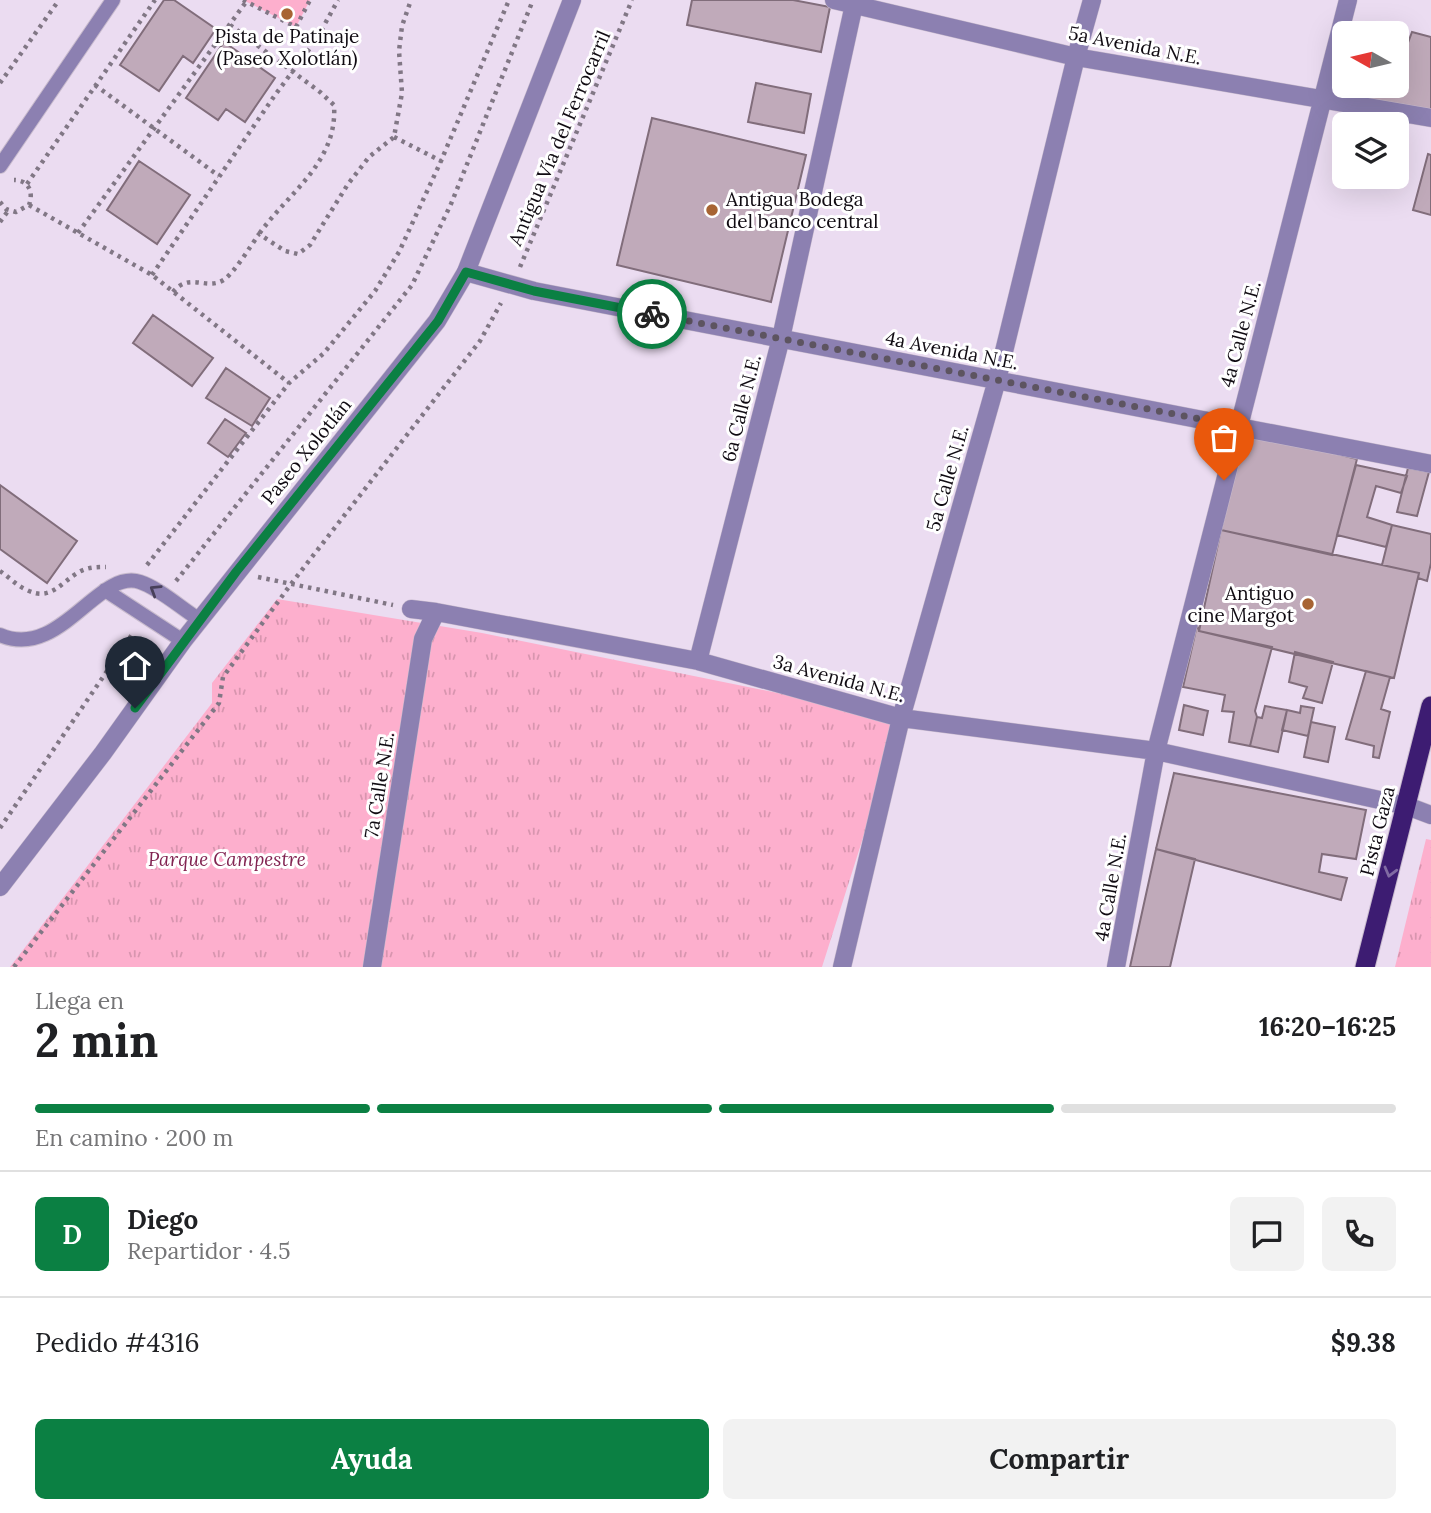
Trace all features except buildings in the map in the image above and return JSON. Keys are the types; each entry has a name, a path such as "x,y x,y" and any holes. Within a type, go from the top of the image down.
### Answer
{"highway":[{"name":"Pista Gaza","path":"1365,967 1431,706"}],"street":[{"name":"Paseo Xolotlán","path":"0,887 236,572 438,321 466,272 572,0"},
{"name":"5a Avenida N.E.","path":"834,0 855,2 1076,57 1431,118"},
{"name":"5a Calle N.E.","path":"842,967 901,718 997,380 1092,0"},
{"name":"4a Calle N.E.","path":"1116,967 1156,751 1348,0"},
{"name":"6a Calle N.E.","path":"698,661 781,338 855,2"},
{"name":"4a Avenida N.E.","path":"466,272 511,285 1431,464"},
{"name":"3a Avenida N.E.","path":"411,609 436,611 698,661 901,718 1156,751 1407,806 1431,815"},
{"name":"7a Calle N.E.","path":"372,967 423,639 436,611"}],"lane":[{"path":"0,166 113,0"},
{"path":"1,639 23,640 47,634 105,590 125,581 141,582 200,620"},
{"path":"105,590 183,641"}],"path":[{"path":"0,83 59,0"},
{"path":"27,184 155,0"},
{"path":"78,233 245,1 296,27 310,0"},
{"path":"152,275 316,40 338,0"},
{"path":"260,234 285,251 298,254 310,245 348,184 369,157 394,137 402,93 402,26 411,0"},
{"path":"147,566 289,383 324,353 375,291 398,252 442,162 509,0"},
{"path":"172,586 412,285 451,204 533,0"},
{"name":"Antigua Vía del Ferrocarril","path":"14,967 219,703 223,677 291,584 480,341 511,285 632,0"},
{"path":"173,292 179,285 192,281 212,284 225,279 273,215 313,172 327,149 335,122 334,105 230,25"},
{"path":"95,85 219,176"},
{"path":"394,137 442,162"},
{"path":"0,202 8,211 21,211 29,205 32,194 27,184 17,179 6,182"},
{"path":"29,205 152,275 289,383"},
{"path":"0,222 8,211"},
{"path":"0,571 25,590 39,595 53,592 79,572 93,567 114,566"},
{"path":"135,566 147,566 154,571"},
{"path":"236,572 411,609"},
{"path":"0,828 133,633"}],"green space":[{"name":"Pista de Patinaje (Paseo Xolotlán)","path":"243,0 310,0 296,27"},
{"name":"Parque Campestre","path":"277,599 482,633 901,718 822,967 10,967 212,703 212,683"},
{"path":"1426,839 1431,840 1431,967 1395,967"}],"way so far":[{"path":"652,314 1237,426 1224,480"}],"place":[{"name":"Pista de Patinaje (Paseo Xolotlán)","path":"287,14"},
{"name":"Antigua Bodega del banco central","path":"712,210"},
{"name":"Antiguo cine Margot","path":"1308,604"}],"route":[{"path":"135,708 236,572 438,321 466,272 534,291 652,314"}]}
